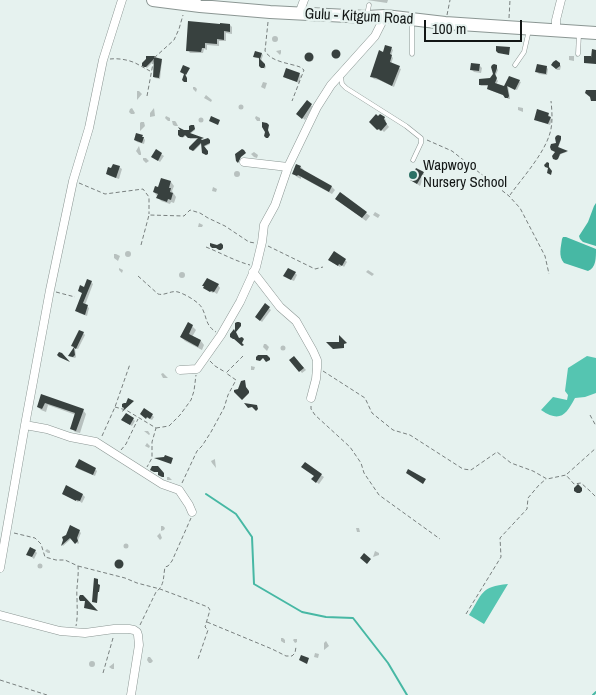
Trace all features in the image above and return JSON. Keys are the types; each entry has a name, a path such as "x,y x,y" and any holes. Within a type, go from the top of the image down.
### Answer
{"main road":[{"name":"Gulu - Kitgum Road","path":"153,0 299,14 368,11 386,16 445,23 596,32"}],"street":[{"path":"0,568 50,290 73,181 89,128 103,60 122,0"},
{"path":"299,14 304,0"},
{"path":"556,30 560,0"},
{"path":"180,370 197,370 221,335 240,302 254,270 262,242 264,225 275,204 300,140 320,100 375,36 386,16"},
{"path":"244,162 288,167"},
{"path":"254,270 280,307 296,321 313,351 317,360 317,368 311,398"},
{"path":"25,425 96,442 162,484 179,490 192,512"},
{"path":"0,615 60,631 85,633 128,628 137,632 139,645 130,695"}],"lane":[{"path":"412,19 412,54"},
{"path":"515,65 524,52 529,28"},
{"path":"578,54 579,32"},
{"path":"343,72 340,78 343,86 422,138 413,160"}],"path":[{"path":"445,23 450,0"},
{"path":"508,26 510,0"},
{"path":"147,96 154,58 174,40 180,29 185,4"},
{"path":"270,12 266,54 304,70 292,100"},
{"path":"103,60 117,58 140,65 151,71"},
{"path":"509,196 540,154 550,132 551,101"},
{"path":"422,138 452,151 509,196 520,208 545,256 549,274"},
{"path":"73,181 105,194 143,189 149,197 149,215 141,245"},
{"path":"149,215 184,216 190,210 225,226 248,242 262,242 315,269 323,267"},
{"path":"206,247 222,253 254,270"},
{"path":"138,276 158,294 177,292 196,302 201,307 209,326 221,335"},
{"path":"50,290 75,297"},
{"path":"179,490 197,451 211,432 224,408 236,380 214,366 206,356"},
{"path":"226,373 243,356"},
{"path":"96,442 102,436 116,408 130,364"},
{"path":"317,368 365,398 372,413 393,430 410,435 463,469 470,470 498,452 511,463 534,471 547,479"},
{"path":"116,408 126,410 156,428 169,426 191,400 197,370"},
{"path":"311,398 311,409 315,415 350,447 379,495 440,538"},
{"path":"590,415 596,426"},
{"path":"117,455 126,444 138,418"},
{"path":"145,473 152,458 152,442 156,428"},
{"path":"466,614 501,557 500,538 527,509 528,498 547,479 566,475 596,448"},
{"path":"566,475 574,484 581,483 596,497"},
{"path":"137,632 156,592 163,584 164,567 168,566 172,561 188,527 192,512"},
{"path":"6,531 35,538 41,544 46,557 65,560 78,566 125,578 208,607 210,610 205,627 208,630 198,660"},
{"path":"75,632 78,617 76,596 78,566"},
{"path":"206,622 286,656 292,656 295,653 296,647"},
{"path":"103,673 114,629"},
{"path":"0,680 47,695"}],"shaded area":[{"path":"596,203 596,246 583,242 579,236 588,222"},
{"path":"563,237 596,249 595,262 591,270 588,271 564,263 560,254"},
{"path":"587,356 596,358 596,393 575,398 569,409 562,415 553,416 541,410 553,397 567,400 568,395 565,391 568,368"},
{"path":"508,584 484,624 469,615 483,592 492,587"}],"building":[{"path":"188,21 230,24 230,32 224,31 224,40 217,39 217,44 205,43 205,48 202,48 201,52 186,51"},
{"path":"385,45 392,47 390,62 400,66 392,86 370,77 379,50 383,52"},
{"path":"496,46 510,47 509,55 498,53"},
{"path":"592,49 596,50 596,64 584,63 584,56 591,56 591,58"},
{"path":"336,50 340,54 336,58 332,54"},
{"path":"255,51 262,53 260,59 265,64 264,68 259,66 259,58 253,57"},
{"path":"309,53 313,57 309,61 305,57"},
{"path":"146,56 156,56 154,57 162,59 159,78 153,77 154,59 146,67 142,66"},
{"path":"556,60 560,63 560,66 556,69 551,65"},
{"path":"471,63 480,64 479,71 470,70"},
{"path":"494,64 497,65 495,83 504,86 509,76 520,80 515,90 507,86 508,98 487,89 488,85 479,85 479,79 490,78 493,74 491,67"},
{"path":"537,64 547,66 546,74 535,72"},
{"path":"183,65 190,68 185,74 187,82 182,80 184,74 180,72"},
{"path":"286,68 300,73 297,82 283,77"},
{"path":"586,90 596,90 596,101 591,101 590,97 585,93"},
{"path":"307,100 312,104 302,119 296,114"},
{"path":"537,109 549,113 548,116 551,117 548,124 534,120"},
{"path":"376,114 385,117 384,119 387,124 381,131 377,130 369,122"},
{"path":"211,116 220,120 218,125 209,121"},
{"path":"262,122 269,125 270,135 268,138 264,136 265,132"},
{"path":"191,125 194,125 195,129 190,133 204,138 202,140 208,138 210,140 210,143 204,146 208,154 202,153 201,143 193,151 189,149 198,138 188,138 185,135 180,137 178,135 178,130 180,130 178,127 189,130"},
{"path":"136,133 143,135 142,143 134,140"},
{"path":"558,135 561,136 561,139 558,147 568,151 560,154 556,160 552,156 555,152 550,147 551,144 556,143 555,138"},
{"path":"156,149 162,153 158,161 151,157"},
{"path":"242,149 246,153 238,163 235,154"},
{"path":"547,162 552,171 551,175 547,173 548,168 544,165"},
{"path":"113,164 120,166 116,178 106,174 108,167 111,168"},
{"path":"296,164 332,186 329,192 298,175 292,174"},
{"path":"416,168 424,172 417,184 410,180"},
{"path":"161,178 171,181 169,188 171,188 170,192 173,193 171,200 168,199 167,202 156,198 158,194 153,192 155,186 158,187"},
{"path":"340,192 367,212 362,218 335,199"},
{"path":"210,243 217,245 221,243 223,248 219,250 212,248"},
{"path":"334,251 346,259 342,266 339,264 338,266 328,260"},
{"path":"288,268 296,272 291,280 283,276"},
{"path":"207,278 219,284 214,292 210,292 202,286"},
{"path":"87,279 92,281 83,303 88,305 85,315 75,311 82,293 78,291 80,285 84,287"},
{"path":"265,303 270,307 260,321 255,317"},
{"path":"188,322 193,325 189,334 201,340 198,347 180,337"},
{"path":"235,323 241,323 236,332 239,338 242,337 244,339 242,343 244,345 242,346 230,337 234,329 235,331"},
{"path":"79,330 84,332 76,349 74,348 75,355 73,357 68,356 74,347 71,346"},
{"path":"339,335 347,343 344,344 344,348 333,349 326,342 339,342"},
{"path":"59,352 70,362 59,357 57,355"},
{"path":"258,355 267,355 270,360 266,362 263,358 260,361 256,360"},
{"path":"294,356 304,368 299,372 289,360"},
{"path":"245,380 249,393 242,400 234,390 238,389 241,381"},
{"path":"41,394 84,409 76,431 70,429 75,413 45,403 42,409 37,407"},
{"path":"128,398 134,401 122,412 124,408 122,404 126,403"},
{"path":"244,403 257,405 258,409 256,411 252,407 248,408"},
{"path":"144,408 153,414 150,419 147,417 146,419 140,414"},
{"path":"126,413 134,418 130,425 121,420"},
{"path":"165,455 173,458 171,464 154,458 164,457"},
{"path":"79,459 96,468 93,475 75,467"},
{"path":"305,462 322,474 316,483 311,479 314,476 301,467"},
{"path":"152,466 158,466 164,473 164,477 158,475 158,472 150,470"},
{"path":"408,469 426,479 423,484 406,473"},
{"path":"578,484 582,488 580,493 574,491"},
{"path":"66,485 83,494 80,501 62,494"},
{"path":"70,525 80,530 77,538 78,541 75,544 70,538 61,546 62,537 66,535"},
{"path":"30,547 36,550 32,557 26,555"},
{"path":"364,553 371,559 367,564 360,558"},
{"path":"119,560 123,564 119,568 115,564"},
{"path":"94,578 98,579 98,584 100,585 97,603 92,602"},
{"path":"80,595 83,595 98,611 84,608 85,601 80,601"},
{"path":"301,655 309,658 307,664 299,660"}],"waterway":[{"path":"206,494 236,514 252,537 254,584 302,612 326,617 353,618 388,663 407,695"},
{"path":"593,695 596,692"}],"place":[{"name":"Wapwoyo Nursery School","path":"413,175"}]}
